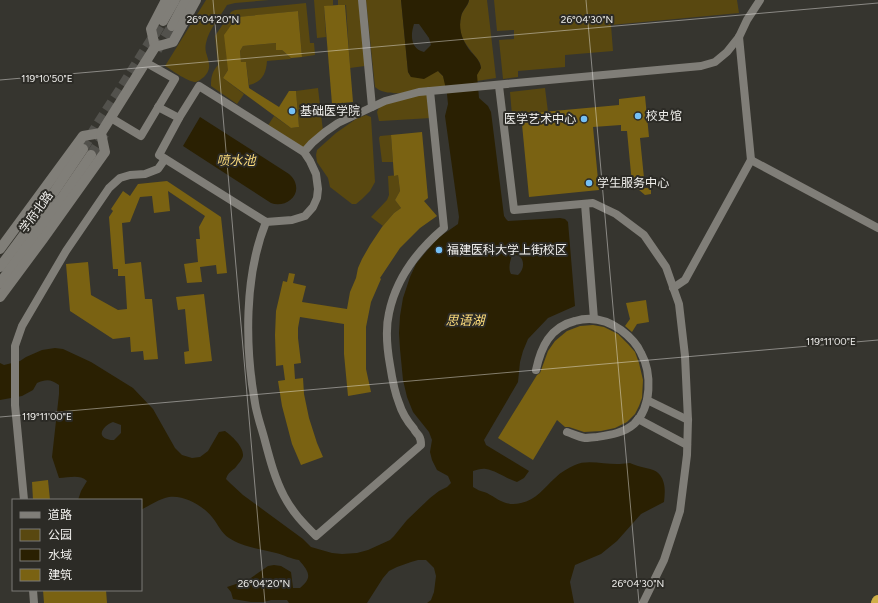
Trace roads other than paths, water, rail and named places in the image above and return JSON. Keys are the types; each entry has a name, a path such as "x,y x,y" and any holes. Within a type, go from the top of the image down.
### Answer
{"main road":[{"path":"155,47 150,29 166,0"},
{"path":"175,0 167,24 186,0"},
{"path":"0,297 105,152 101,133 155,47 173,42 196,0"},
{"path":"0,249 83,136 101,133"},
{"name":"学府北路","path":"0,267 87,152 59,202 0,283"}],"street":[{"path":"362,0 372,107"},
{"path":"304,152 312,143 334,126 385,101 419,92 499,86 701,66 715,62 727,52 739,37 747,20 760,0"},
{"path":"673,288 685,280 751,160 739,37"},
{"path":"111,118 141,136 175,79 146,62"},
{"path":"199,86 304,152 316,174 318,189 317,198 313,207 305,216 278,222 266,222 159,156 199,86"},
{"path":"499,86 514,210 593,204 616,214 644,235 666,267 679,304 685,356 688,420 687,446 680,511 664,560 643,603"},
{"path":"266,222 254,259 249,304 248,328 250,366 255,404 272,468 284,496 298,518 316,536 421,445 420,436 405,417 398,400 388,355 387,334 389,313 395,293 404,275 421,250 444,228 430,91"},
{"path":"158,107 180,118"},
{"path":"24,499 15,405 14,358 15,346 22,326 66,251 109,188 120,178 130,175 145,174 158,169 165,159"},
{"path":"751,160 878,228"},
{"path":"585,204 594,319"},
{"path":"536,370 539,356 554,332 569,323 584,319 604,320 618,327 630,338 641,352 646,364 649,390 644,411 634,424 627,429 612,435 584,438 567,432"},
{"path":"647,400 688,420"},
{"path":"638,419 687,446"},
{"path":"33,591 34,603"}],"water":[{"name":"思语湖","path":"401,0 469,0 462,15 460,27 466,44 478,59 481,68 477,75 479,98 488,106 491,112 504,216 508,221 560,218 565,219 568,222 575,306 548,318 528,339 520,362 518,382 484,440 486,445 529,471 524,478 517,482 490,470 483,469 473,471 473,487 499,500 516,504 531,499 565,470 580,463 630,463 656,471 660,475 664,485 664,502 641,514 617,541 601,554 575,565 570,582 574,603 427,603 431,600 434,592 436,576 434,568 426,560 411,562 389,571 367,603 289,603 287,600 251,602 233,599 231,592 227,587 248,580 268,566 281,566 291,572 293,588 300,588 307,581 307,571 299,560 246,546 229,538 224,534 208,513 187,499 169,497 155,502 142,509 142,499 78,499 87,481 77,477 59,478 52,457 59,385 48,380 43,381 37,383 33,390 22,396 0,400 0,363 4,365 20,361 42,350 55,348 63,349 91,362 133,388 153,409 175,448 182,455 192,458 200,457 208,451 219,432 225,431 240,445 243,453 241,460 229,473 226,479 243,495 303,539 311,547 332,553 357,553 368,550 390,540 407,520 430,498 451,483 448,476 437,470 432,460 430,452 432,440 429,432 413,412 407,397 403,380 399,333 400,316 403,298 410,277 416,264 438,238 458,224 459,217 445,116 448,104 443,76 438,71 424,79 411,77 408,72","holes":["414,24 419,24 429,38 431,45 424,52 416,48 412,37","512,255 520,256 523,262 521,272 518,275 511,274 510,272","113,422 121,425 121,433 114,440 110,440 104,437 102,432 105,427"]},
{"name":"喷水池","path":"200,117 289,174 294,180 296,187 296,192 293,197 286,203 271,203 183,146"}],"tunnel":[{"path":"83,149 163,21"},
{"path":"157,50 172,26"},
{"path":"91,155 105,133"}],"place":[{"name":"基础医学院","path":"292,111"},
{"name":"校史馆","path":"638,116"},
{"name":"医学艺术中心","path":"584,119"},
{"name":"学生服务中心","path":"589,183"},
{"name":"福建医科大学上街校区","path":"439,250"}]}
